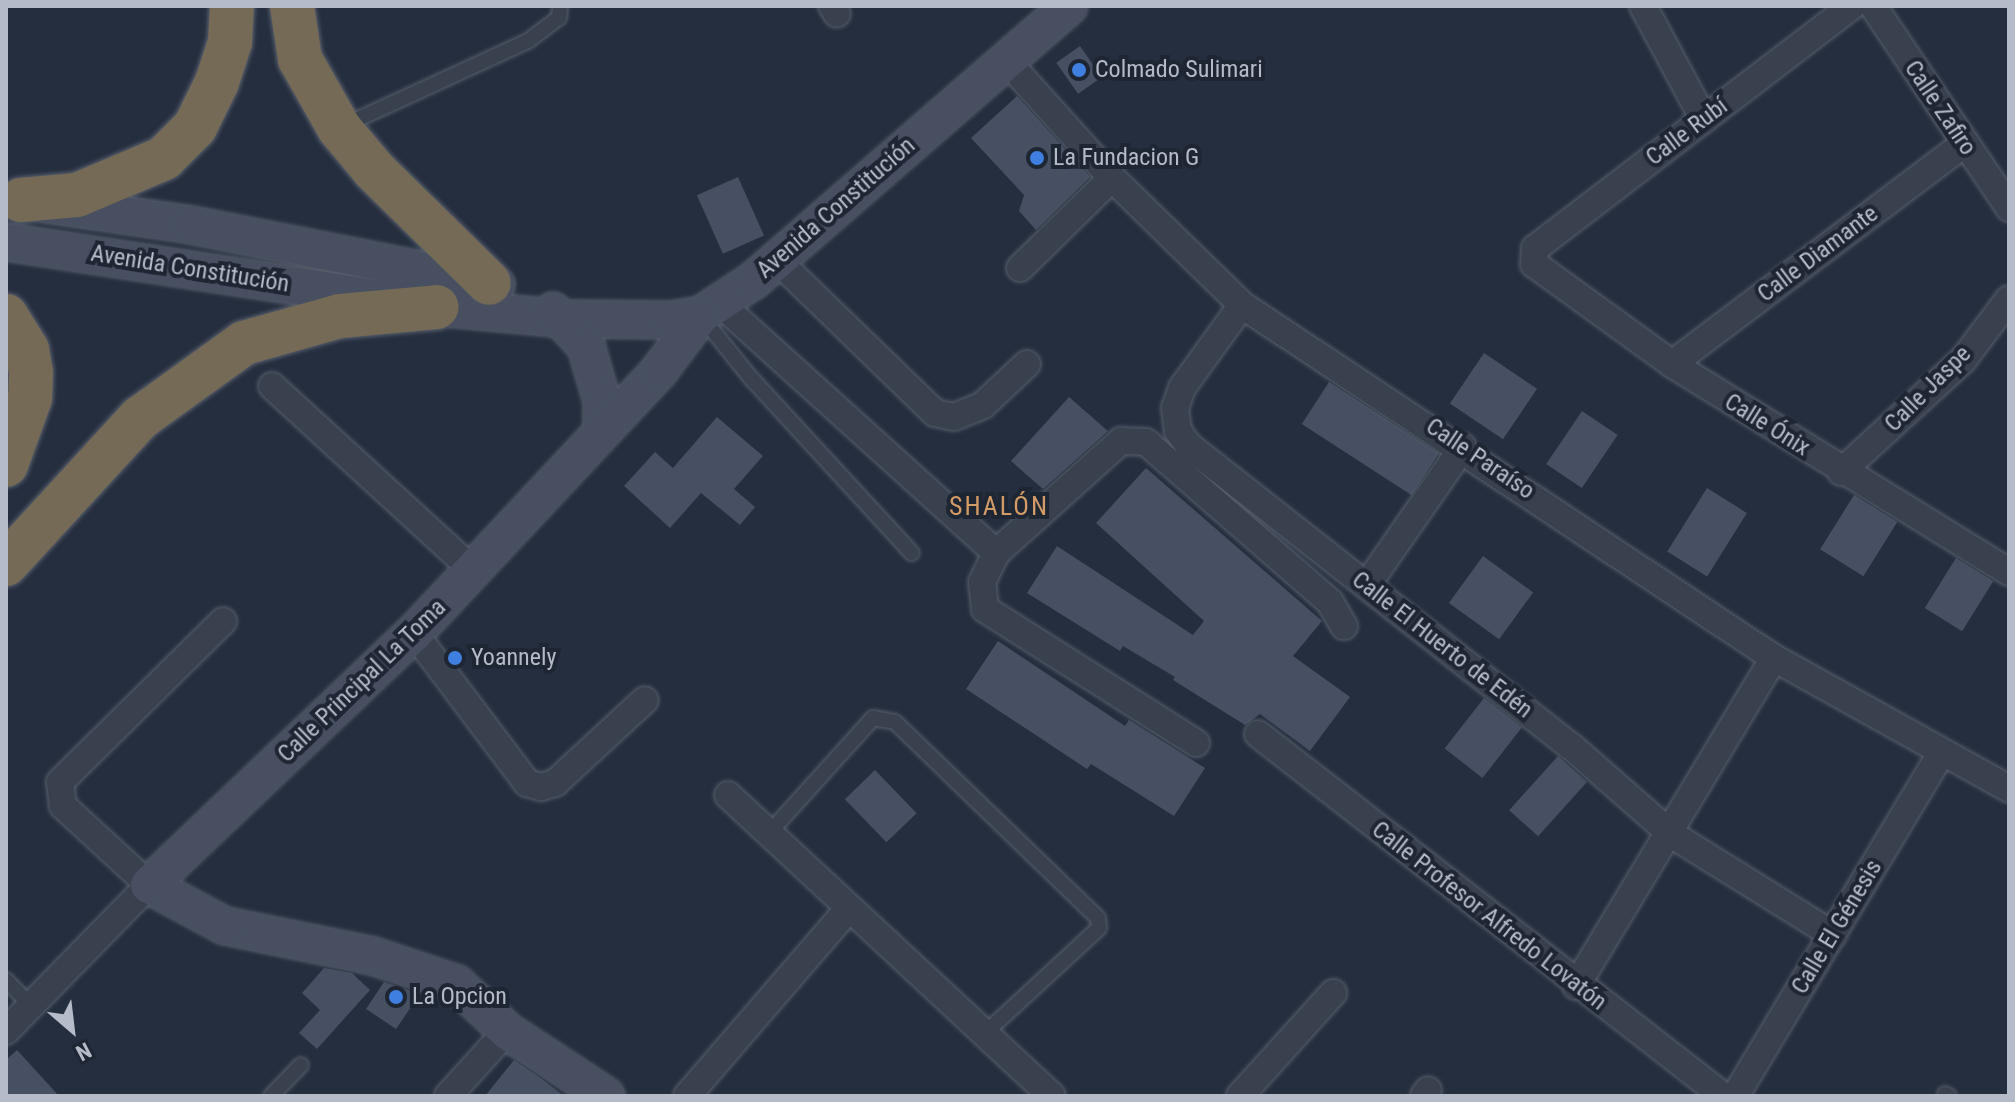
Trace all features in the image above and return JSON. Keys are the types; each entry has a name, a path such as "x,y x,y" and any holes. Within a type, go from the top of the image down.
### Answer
{"highway":[{"path":"21,200 77,195 126,178 164,158 195,127 217,82 230,42 232,6"},
{"path":"292,6 300,59 339,128 374,170 489,283"},
{"path":"6,564 140,418 244,343 340,316 437,307"},
{"path":"6,316 27,350 31,373 30,398 6,465"}],"main road":[{"name":"Avenida Constitución","path":"6,242 437,307 566,319 671,320 711,310 777,260 1069,6"},
{"name":"Avenida Constitución","path":"21,200 191,225 489,283 531,298 566,319"},
{"name":"Calle Principal La Toma","path":"149,885 414,633 659,371 711,310"},
{"path":"566,319 586,346 597,376 602,430"},
{"path":"149,885 225,926 373,956 457,984 507,1031 606,1096"}],"street":[{"path":"1643,6 1704,120"},
{"name":"Calle Rubí","path":"1534,264 1535,248 1852,6"},
{"name":"Calle Zafiro","path":"1873,6 2009,208"},
{"name":"Calle Paraíso","path":"1006,60 1112,178 1242,305 1463,447 1774,658 2009,789"},
{"name":"Calle Diamante","path":"1672,364 1964,144"},
{"path":"1020,268 1112,178"},
{"path":"777,260 935,413 954,417 983,405 1027,364"},
{"name":"Calle Ónix","path":"1534,264 1672,364 1841,472 2008,570"},
{"name":"Calle Jaspe","path":"1841,472 1963,360 2009,299"},
{"name":"Calle El Huerto de Edén","path":"1242,305 1182,388 1175,408 1178,431 1189,446 1572,747 1671,834 1833,935"},
{"path":"711,310 996,553"},
{"path":"272,386 473,570"},
{"path":"1196,743 985,609 982,582 996,553 1121,441 1146,442 1330,602 1344,626"},
{"path":"1367,585 1463,447"},
{"path":"149,885 63,806 60,782 223,621"},
{"path":"414,633 527,783 541,787 555,783 645,700"},
{"path":"1576,986 1671,834 1774,658"},
{"name":"Calle Profesor Alfredo Lovatón","path":"1258,734 1576,986 1723,1096"},
{"name":"Calle El Génesis","path":"1730,1096 1737,1093 1941,753"},
{"path":"728,795 1052,1096"},
{"name":"Calle Principal La Toma","path":"6,1031 149,885"},
{"path":"687,1096 849,908"},
{"path":"1240,1096 1333,993"},
{"path":"448,1096 507,1031"}],"lane":[{"path":"339,128 536,36 559,18 560,6"},
{"path":"711,310 750,377 912,553"},
{"path":"770,832 873,718 895,722 1098,918 1099,928 983,1035"},
{"path":"6,980 31,1006"},
{"path":"271,1096 301,1065"}],"building":[{"name":"Colmado Sulimari","path":"1080,46 1102,77 1078,94 1056,63"},
{"name":"La Fundacion G","path":"1017,96 1090,177 1036,230 1019,211 1024,195 971,138"},
{"path":"738,177 764,235 723,254 697,195"},
{"path":"1484,353 1537,389 1503,439 1450,404"},
{"path":"1329,382 1439,453 1412,495 1302,424"},
{"path":"1069,397 1108,431 1043,489 1011,461"},
{"path":"1582,411 1618,435 1582,488 1546,464"},
{"path":"717,417 763,456 734,489 755,507 740,525 701,493 670,528 624,486 655,452 673,468"},
{"path":"1146,468 1322,621 1293,656 1350,697 1310,751 1260,714 1245,725 1173,680 1175,677 1123,646 1120,651 1027,593 1057,546 1193,635 1204,621 1096,523"},
{"path":"1707,488 1747,513 1707,577 1667,552"},
{"path":"1854,495 1897,522 1863,576 1820,549"},
{"path":"1483,556 1533,592 1499,639 1449,603"},
{"path":"1956,558 1993,581 1962,631 1925,608"},
{"path":"998,641 1125,726 1129,720 1205,768 1174,816 1091,764 1087,769 966,689"},
{"path":"1484,698 1522,728 1482,778 1445,748"},
{"path":"1558,756 1587,782 1538,836 1509,810"},
{"path":"875,770 917,813 886,842 845,799"},
{"path":"324,968 352,973 370,990 317,1049 299,1033 320,1010 302,993"},
{"name":"La Opcion","path":"384,982 420,994 396,1029 366,1009"},
{"path":"17,1050 59,1096 6,1096 6,1060"},
{"path":"514,1060 542,1079 564,1096 485,1096"}],"place":[{"name":"Colmado Sulimari","path":"1079,70"},
{"name":"La Fundacion G","path":"1037,158"},
{"name":"Yoannely","path":"455,658"},
{"name":"La Opcion","path":"396,997"}],"district":[{"name":"SHALÓN","path":"999,507"}]}
